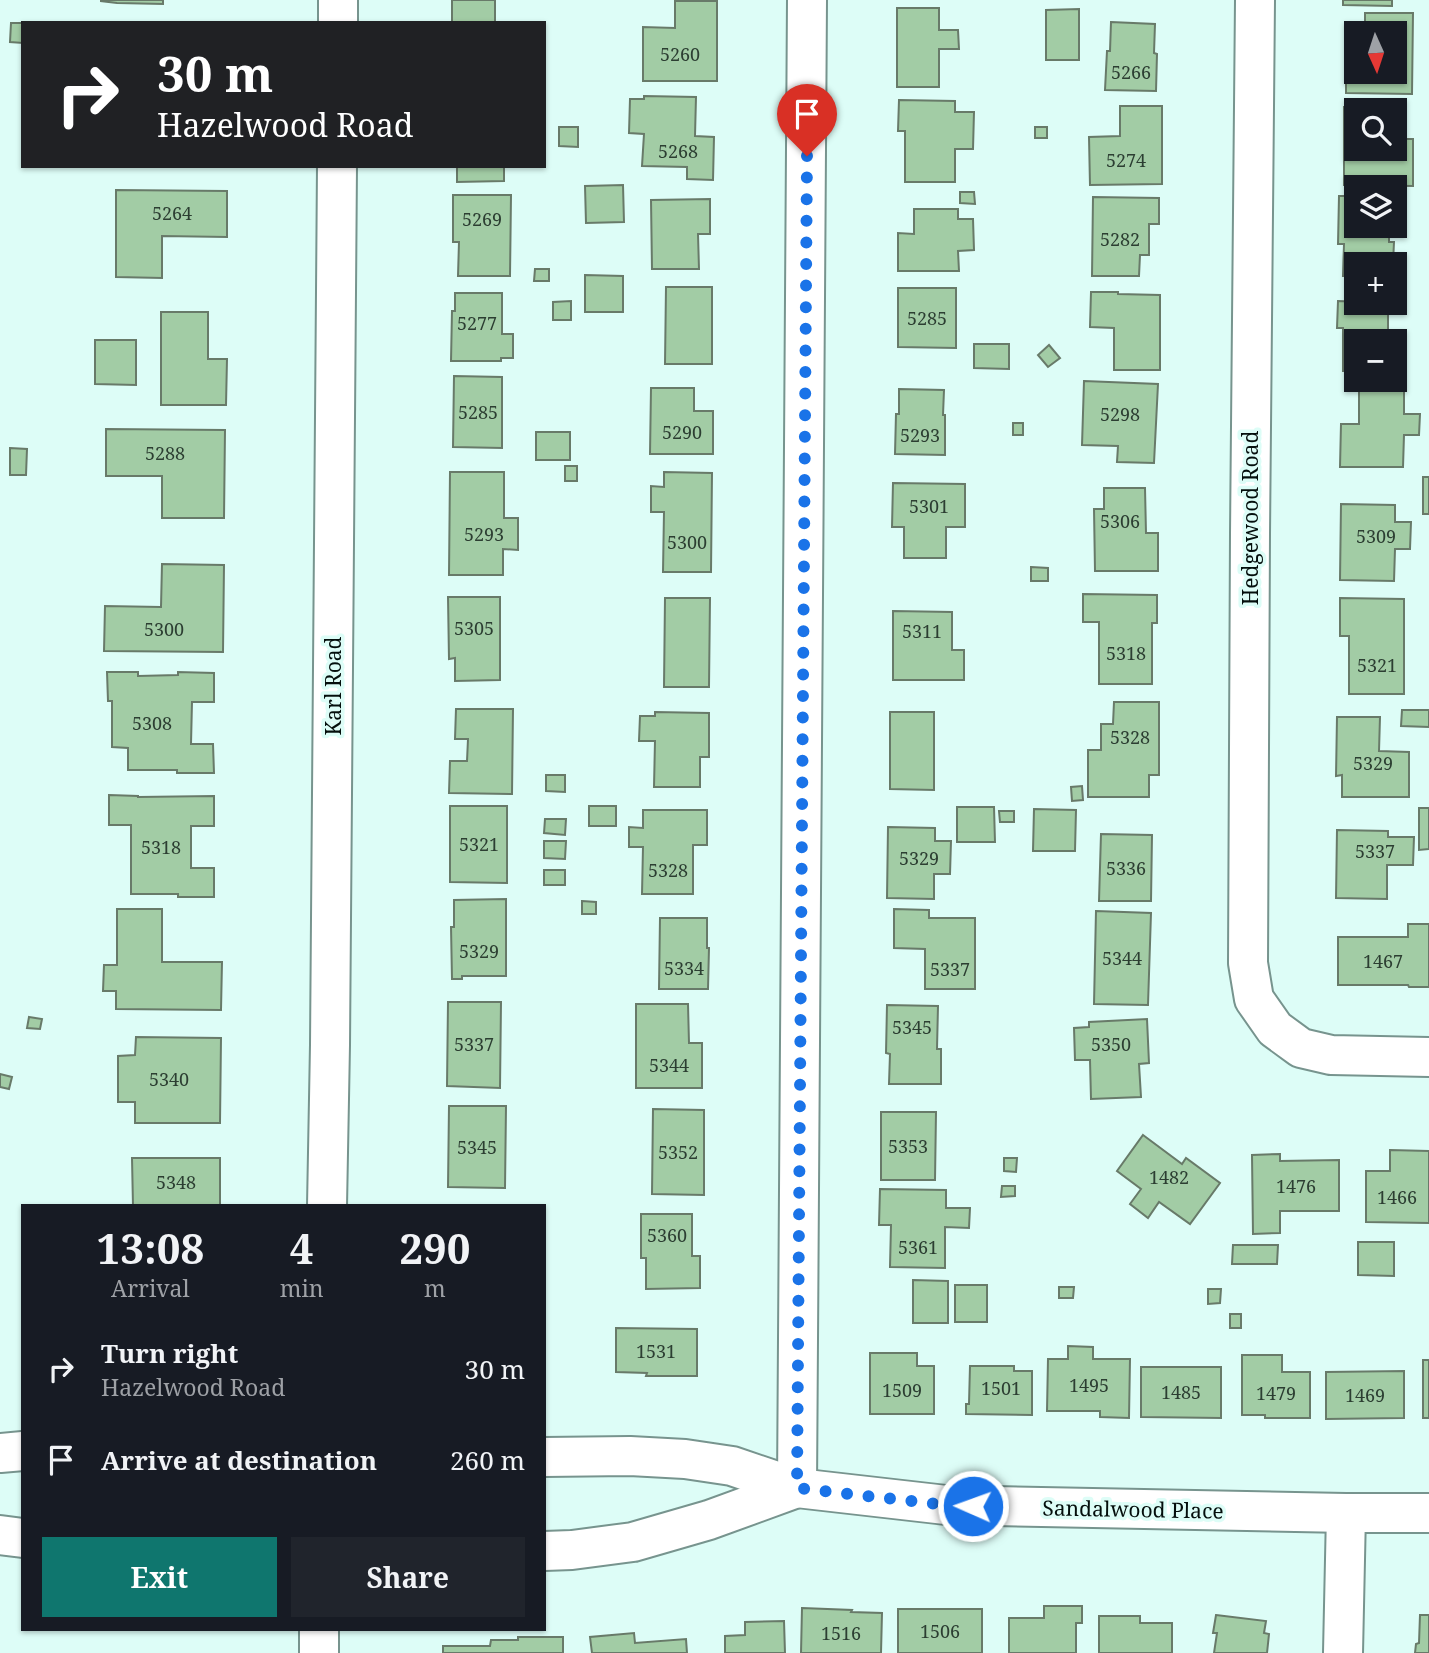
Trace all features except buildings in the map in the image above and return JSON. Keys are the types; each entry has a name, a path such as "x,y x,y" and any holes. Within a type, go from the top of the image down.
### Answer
{"street":[{"path":"338,0 338,21"},
{"path":"797,1488 807,0"},
{"name":"Hedgewood Road","path":"1255,0 1248,963 1254,999 1275,1029 1301,1048 1331,1055 1429,1057"},
{"name":"Karl Road","path":"327,1204 337,168"},
{"path":"0,1452 21,1451"},
{"name":"Sandalwood Place","path":"546,1457 630,1456 685,1459 732,1466 797,1488 946,1505 1429,1513"},
{"name":"Sandalwood Place","path":"546,1551 633,1542 709,1520 797,1488"},
{"path":"1343,1653 1346,1513"},
{"path":"0,1535 21,1538"},
{"path":"319,1631 319,1653"}],"route":[{"path":"807,156 797,1488 973,1506"}]}
